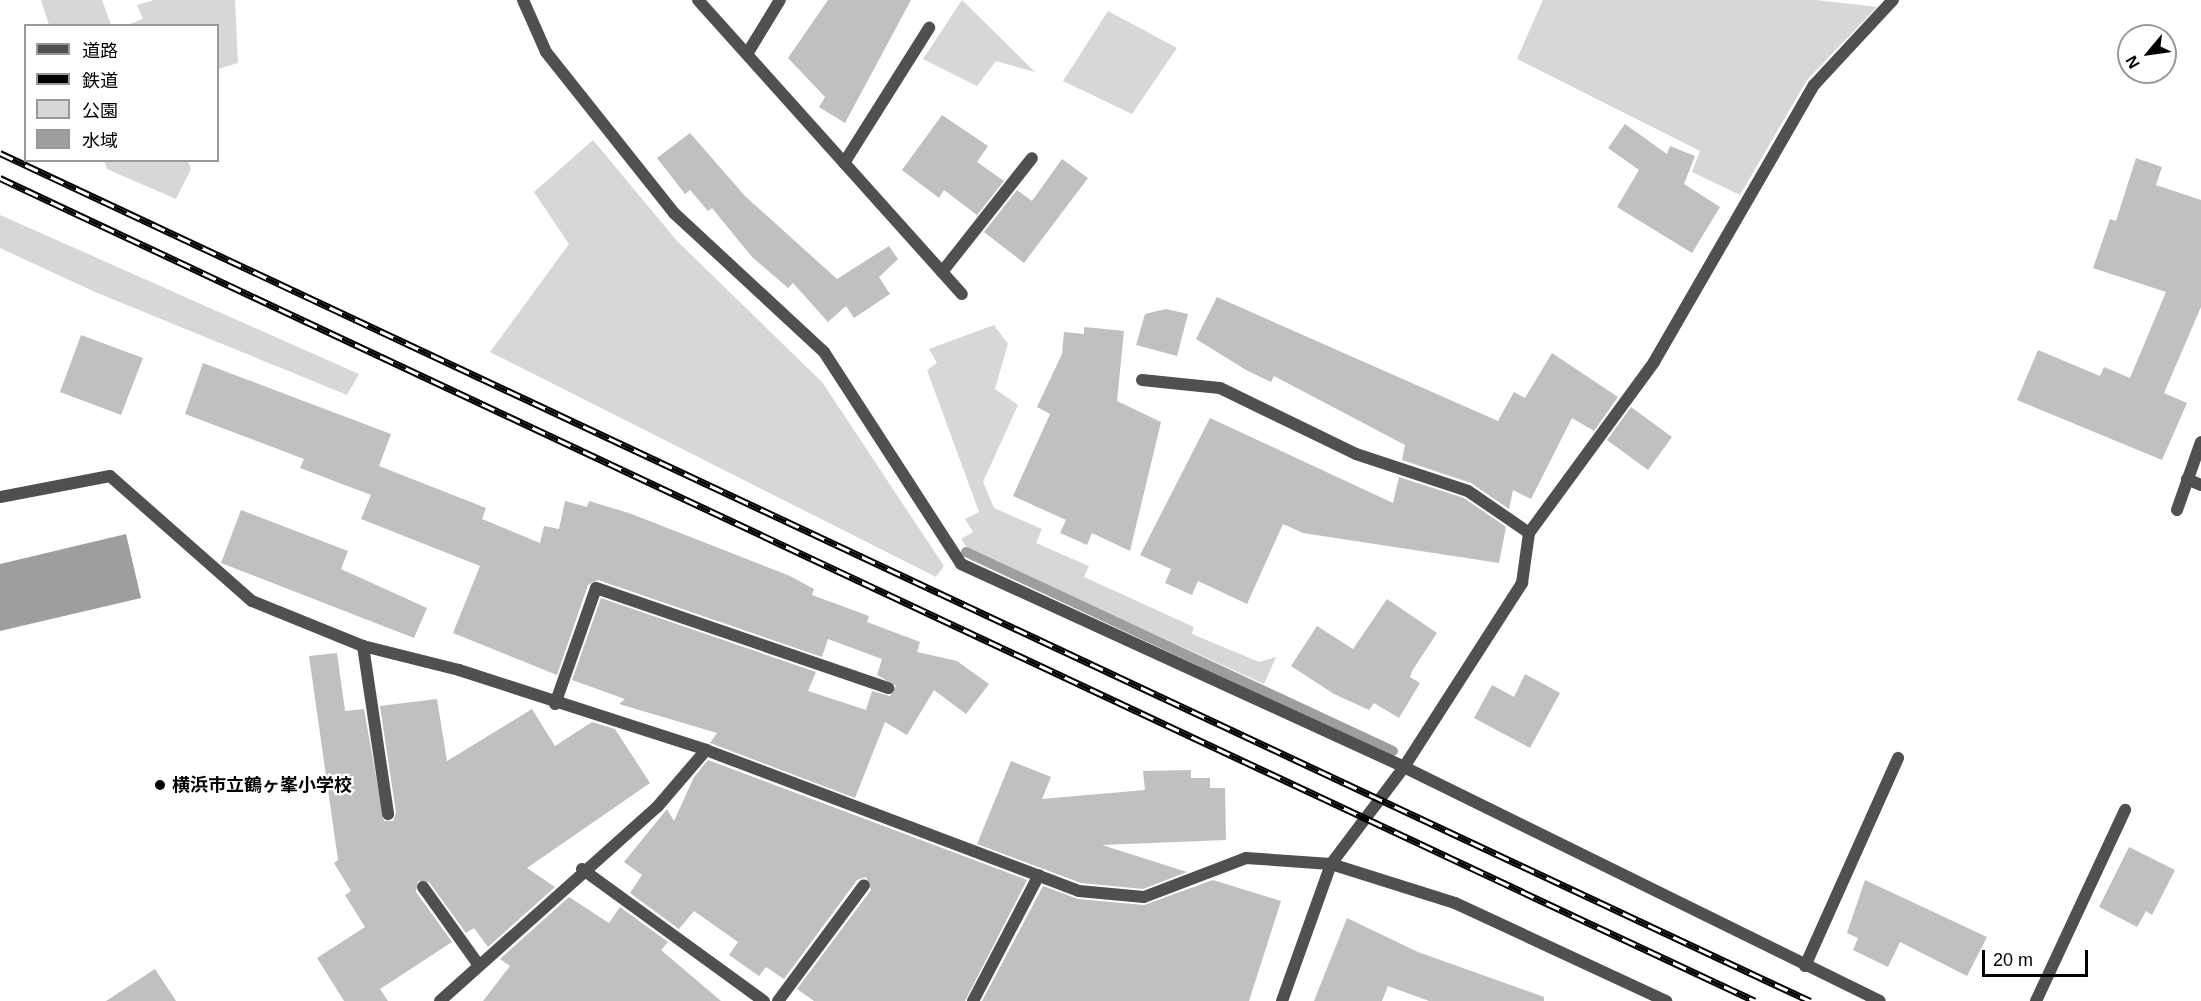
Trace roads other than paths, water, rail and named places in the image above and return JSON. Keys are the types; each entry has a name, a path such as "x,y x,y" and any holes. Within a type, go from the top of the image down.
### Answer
{"street":[{"path":"524,0 546,52 674,213 824,352 961,564 1404,767 1804,966 1880,1001"},
{"path":"698,0 962,294"},
{"path":"747,54 780,0"},
{"path":"1282,1001 1330,864 1404,767 1522,583 1529,533 1654,362 1814,85 1893,0"},
{"path":"844,163 929,28"},
{"path":"942,272 1032,158"},
{"path":"1142,380 1220,388 1356,454 1468,491 1529,533"},
{"path":"2177,510 2201,442"},
{"path":"0,497 110,476 252,601 363,646 459,670 555,704 706,750 1079,891 1144,897 1246,858 1330,864 1455,903 1666,1001"},
{"path":"2187,478 2201,485"},
{"path":"555,704 596,588 888,688"},
{"path":"363,646 388,813"},
{"path":"441,1000 582,869 658,806 706,750"},
{"path":"1804,966 1898,758"},
{"path":"2036,1001 2126,810"},
{"path":"582,869 764,1001"},
{"path":"973,1001 1039,875"},
{"path":"778,1001 864,885"},
{"path":"423,887 478,964"}],"water":[{"path":"126,534 141,598 0,631 0,564"}],"waterway":[{"path":"966,552 1393,751"}],"railway":[{"path":"0,153 1810,1001"},
{"path":"0,178 1755,1001"}],"place":[{"name":"横浜市立鶴ヶ峯小学校","path":"160,785"}]}
